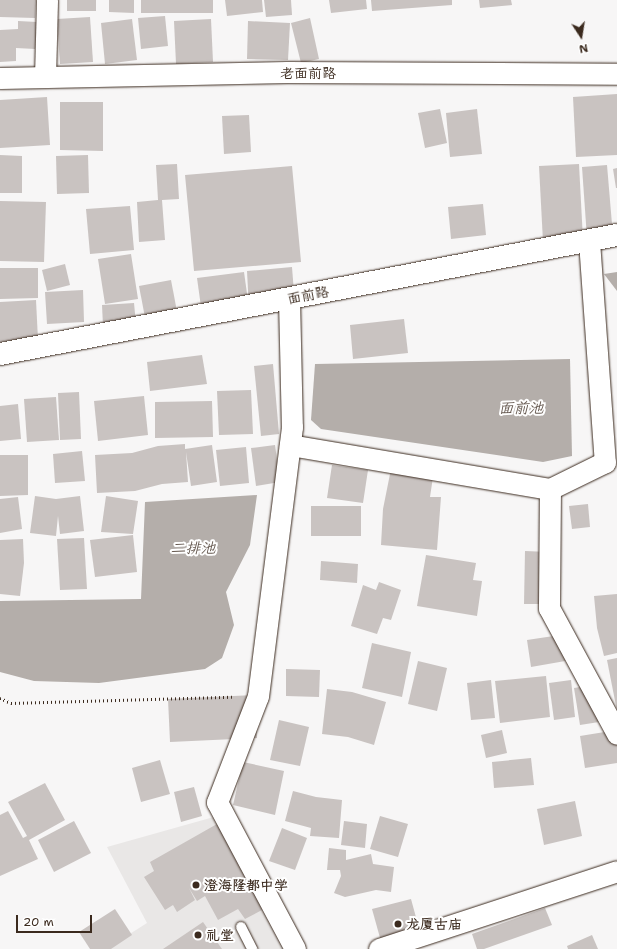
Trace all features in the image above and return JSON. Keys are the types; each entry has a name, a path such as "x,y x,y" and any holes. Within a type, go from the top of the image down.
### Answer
{"street":[{"path":"45,77 47,0"},
{"name":"老面前路","path":"0,78 287,72 617,74"},
{"name":"面前路","path":"0,354 617,235"},
{"path":"290,445 550,489 611,459 589,241"},
{"path":"289,298 292,427 258,696 217,802 296,949"},
{"path":"550,489 549,608 617,734"},
{"path":"379,949 617,871"}],"lane":[{"path":"241,927 252,949"}],"path":[{"path":"0,698 11,703 258,696"}],"shaded area":[{"name":"澄海隆都中学","path":"228,813 296,949 106,949 147,923 107,847"}],"water":[{"path":"617,272 617,291 604,274"},
{"name":"面前池","path":"570,359 572,456 543,462 321,429 311,420 315,364"},
{"name":"二排池","path":"257,495 250,545 226,592 234,625 222,658 205,669 99,683 34,681 0,672 0,601 141,599 145,502"}],"building":[{"path":"0,0 36,0 35,18 0,17"},
{"path":"67,0 96,0 96,11 67,11"},
{"path":"109,0 134,0 134,13 109,12"},
{"path":"141,0 213,0 213,13 141,13"},
{"path":"225,0 262,0 263,12 227,16"},
{"path":"264,0 291,0 292,15 266,17"},
{"path":"329,0 366,0 367,9 331,13"},
{"path":"371,0 452,0 452,5 372,11"},
{"path":"479,0 511,0 512,5 480,8"},
{"path":"165,16 168,46 141,49 138,18"},
{"path":"90,17 93,62 60,64 57,19"},
{"path":"310,18 319,59 301,63 291,23"},
{"path":"132,19 137,60 105,64 101,23"},
{"path":"211,19 213,62 176,64 174,21"},
{"path":"18,21 37,22 35,49 16,48 16,61 0,62 0,30 18,29"},
{"path":"248,21 290,23 288,60 247,59"},
{"path":"617,94 617,155 576,157 573,97"},
{"path":"47,97 50,145 0,148 0,100"},
{"path":"60,102 103,102 103,151 60,150"},
{"path":"440,109 447,143 425,148 418,113"},
{"path":"477,109 482,154 450,157 446,113"},
{"path":"249,115 251,152 224,154 222,116"},
{"path":"0,155 22,156 22,193 0,193"},
{"path":"88,155 89,193 57,194 56,156"},
{"path":"177,164 179,199 162,200 165,240 139,242 137,202 158,200 156,165"},
{"path":"579,164 583,240 543,242 539,166"},
{"path":"607,165 613,236 587,238 582,167"},
{"path":"292,166 301,262 194,271 185,175"},
{"path":"617,168 617,188 616,188 613,169"},
{"path":"0,201 46,202 44,262 0,261"},
{"path":"483,204 486,235 451,239 448,207"},
{"path":"130,206 134,250 90,254 86,209"},
{"path":"131,254 138,299 105,304 98,259"},
{"path":"65,264 70,285 47,291 42,270"},
{"path":"292,267 295,306 249,309 247,271"},
{"path":"0,268 38,268 38,298 0,299"},
{"path":"244,272 249,308 202,314 197,278"},
{"path":"171,280 179,322 147,328 139,286"},
{"path":"83,290 84,322 47,324 45,292"},
{"path":"36,300 38,340 0,342 0,302"},
{"path":"134,303 136,324 103,326 102,305"},
{"path":"404,319 408,353 353,359 350,325"},
{"path":"202,355 207,384 150,391 147,362"},
{"path":"273,364 279,434 261,436 254,366"},
{"path":"251,390 253,434 219,435 217,391"},
{"path":"79,392 81,439 60,440 58,393"},
{"path":"144,396 148,435 98,441 94,401"},
{"path":"56,397 59,440 27,442 24,399"},
{"path":"212,401 213,437 155,438 155,402"},
{"path":"18,404 21,439 0,441 0,406"},
{"path":"185,444 185,449 212,445 217,482 191,486 186,452 188,482 162,484 135,491 97,493 95,455 132,453 158,446"},
{"path":"275,445 280,482 256,486 251,448"},
{"path":"246,447 249,483 220,486 216,450"},
{"path":"82,451 85,481 55,483 53,454"},
{"path":"0,455 28,455 28,495 0,496"},
{"path":"332,465 368,470 363,503 327,498"},
{"path":"391,469 433,477 430,497 441,497 437,550 381,545 383,509"},
{"path":"35,496 56,499 80,496 84,531 60,534 58,516 56,536 30,533"},
{"path":"106,496 138,501 133,534 101,532"},
{"path":"18,497 22,529 0,533 0,499"},
{"path":"588,504 590,527 572,529 569,506"},
{"path":"311,506 361,506 361,536 311,536"},
{"path":"133,535 137,572 95,577 90,540"},
{"path":"84,538 87,589 60,590 57,539"},
{"path":"23,539 24,563 20,596 0,594 0,540"},
{"path":"525,551 549,552 548,604 524,604"},
{"path":"426,555 476,563 473,580 482,581 477,616 417,606"},
{"path":"321,561 358,564 357,583 320,580"},
{"path":"379,582 401,590 391,620 383,618 377,634 351,626 363,585 376,590"},
{"path":"617,594 617,653 604,656 597,628 594,596"},
{"path":"567,634 571,660 531,667 527,640"},
{"path":"372,643 411,652 402,697 362,688"},
{"path":"617,658 617,711 607,660"},
{"path":"418,661 447,668 437,711 408,704"},
{"path":"286,669 320,670 319,697 286,696"},
{"path":"546,676 550,717 500,723 495,681"},
{"path":"491,680 495,718 471,720 467,683"},
{"path":"571,680 575,717 554,720 549,683"},
{"path":"593,685 599,722 580,725 574,688"},
{"path":"327,689 352,692 386,702 374,745 348,737 322,734"},
{"path":"255,695 257,738 170,742 168,699"},
{"path":"279,720 309,727 300,766 270,760"},
{"path":"502,730 507,753 486,758 481,735"},
{"path":"617,730 617,763 585,768 580,736"},
{"path":"531,758 534,785 494,788 492,762"},
{"path":"160,760 170,794 141,802 132,768"},
{"path":"243,762 284,771 275,815 233,805"},
{"path":"45,783 65,820 29,840 38,859 0,876 0,815 8,811 23,838 27,836 8,802"},
{"path":"194,787 202,816 181,822 174,792"},
{"path":"293,791 316,797 342,800 339,838 310,836 311,828 285,821"},
{"path":"575,801 582,836 544,845 537,809"},
{"path":"380,816 408,824 398,857 370,849"},
{"path":"74,821 91,853 54,872 38,840"},
{"path":"344,821 367,824 365,848 341,845"},
{"path":"217,824 225,838 277,902 245,919 238,909 218,920 205,896 197,901 189,888 195,900 177,912 173,905 165,910 144,877 154,871 150,862"},
{"path":"282,828 307,838 295,870 269,861"},
{"path":"329,848 346,850 346,860 371,854 373,864 394,867 391,892 376,890 345,897 334,893 341,876 340,870 327,870"},
{"name":"龙厦古庙","path":"411,899 423,943 382,945 372,909"},
{"path":"545,908 552,925 484,949 477,949 472,934"},
{"path":"115,909 132,935 111,949 90,949 79,932"},
{"name":"礼堂","path":"203,922 222,949 163,949"},
{"path":"592,935 598,949 568,949 567,946"}],"place":[{"name":"澄海隆都中学","path":"196,885"},
{"name":"龙厦古庙","path":"398,924"},
{"name":"礼堂","path":"198,935"}]}
